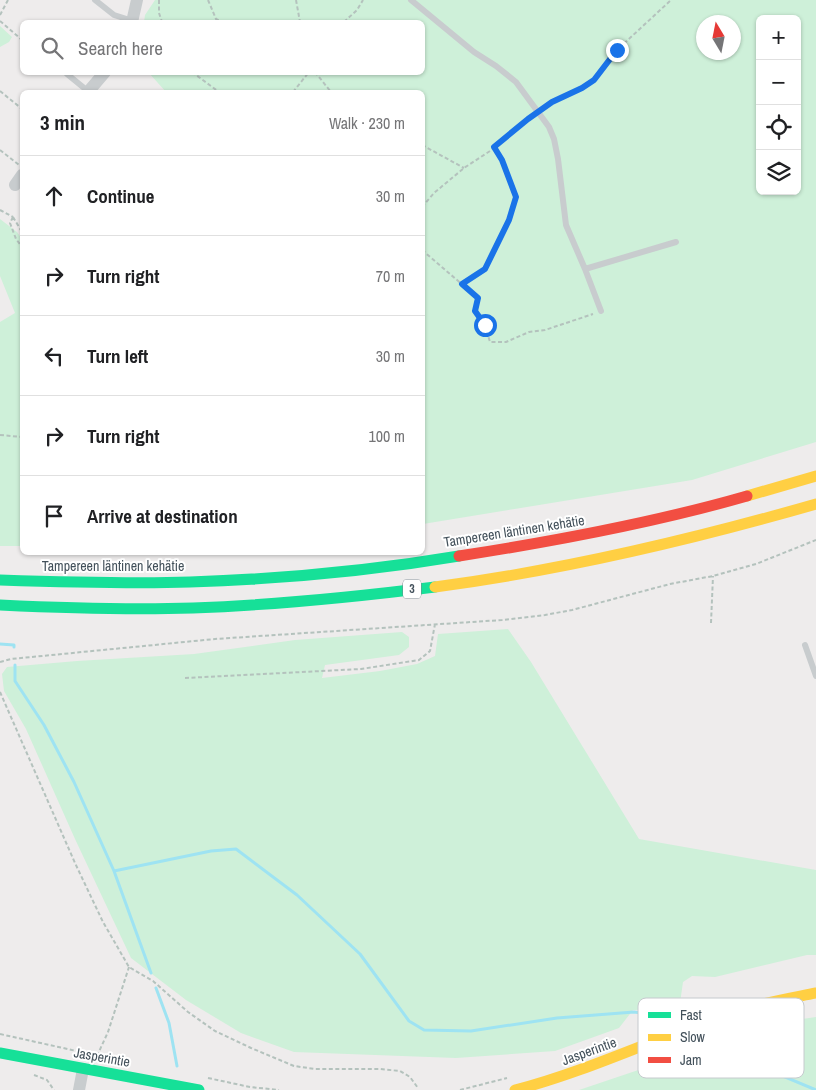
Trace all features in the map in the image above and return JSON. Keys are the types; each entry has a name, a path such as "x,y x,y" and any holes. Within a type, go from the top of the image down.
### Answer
{"main road":[{"name":"Tampereen läntinen kehätie","path":"0,580 206,581 346,570 470,555 562,540 661,518 816,476"},
{"name":"3","path":"0,605 139,609 218,607 358,597 474,581 661,546 763,520 816,504"},
{"name":"Jasperintie","path":"790,998 816,993"},
{"name":"Jasperintie","path":"515,1090 585,1070 638,1049"},
{"name":"Jasperintie","path":"0,1053 199,1090"}],"street":[{"path":"132,20 137,0"},
{"path":"91,90 103,75"},
{"path":"79,1090 83,1069"}],"lane":[{"path":"95,0 114,15 127,20"},
{"path":"410,0 474,52 516,82 549,127 554,139 558,159 566,225 585,268 600,311"},
{"path":"68,75 87,90"},
{"path":"585,268 676,242"},
{"path":"805,645 816,676"}],"path":[{"path":"0,15 8,0"},
{"path":"159,0 159,13 161,20"},
{"path":"208,0 216,19 218,20"},
{"path":"296,0 300,20"},
{"path":"346,20 363,0"},
{"path":"425,203 464,168 538,112 557,99 582,88 594,80 617,50 671,0"},
{"path":"0,21 20,38"},
{"path":"196,75 216,90"},
{"path":"295,90 307,75"},
{"path":"317,75 329,90"},
{"path":"0,91 20,107"},
{"path":"425,147 464,168"},
{"path":"462,284 485,269 509,220 516,197 502,160 494,147"},
{"path":"0,150 20,166"},
{"path":"0,210 14,217 20,228"},
{"path":"14,217 10,223 20,244"},
{"path":"425,253 478,298 475,311 485,325 490,342 506,342 529,332 545,330 600,311"},
{"path":"0,435 20,437"},
{"path":"0,662 11,658 215,639 502,620 545,615 572,610 670,584 713,576 756,564 816,540"},
{"path":"710,622 713,576"},
{"path":"185,678 361,669 419,660 430,651 435,624"},
{"path":"0,692 75,863 103,922 129,967 153,981 188,1012 215,1031 260,1052 294,1066 315,1069 380,1069 400,1071 410,1077 418,1088"},
{"path":"83,1069 97,1056 108,1032 129,967"},
{"path":"0,1034 78,1051"},
{"path":"31,1074 46,1080 54,1090"}],"green space":[{"path":"155,0 816,0 816,442 692,480 425,524 425,90 164,90 151,75 425,75 425,20 144,20 145,15"},
{"path":"0,26 12,37 9,42 0,47"},
{"path":"0,219 20,236 20,546 0,546 0,322 15,313 0,276"},
{"path":"508,629 531,662 639,839 816,870 816,955 807,955 715,977 692,976 683,982 681,998 638,998 638,1010 633,1010 619,1028 555,1051 456,1058 294,1052 241,1033 186,1000 131,958 26,729 4,691 2,674 7,667 194,654 295,640 402,632 409,637 409,647 399,655 325,665 322,678 380,671 417,664 435,656 438,634"},
{"path":"816,1017 816,1090 579,1090 638,1070 638,1078 804,1078 804,1019"}],"waterway":[{"path":"0,644 14,645 14,647"},
{"path":"15,665 15,681 44,725 74,782 114,871 151,973"},
{"path":"114,871 211,851 236,849 297,895 360,954 409,1021 424,1030 471,1031 557,1018 638,1013"},
{"path":"156,988 169,1023 177,1066"},
{"path":"788,1078 816,1090"}],"traffic: fast":[{"path":"0,580 119,583 224,581 359,570 459,556"},
{"path":"0,605 145,609 193,608 314,600 435,587"},
{"path":"0,1053 199,1090"}],"traffic: slow":[{"path":"747,496 816,476"},
{"path":"435,587 531,572 627,553 722,530 816,504"},
{"path":"791,998 816,993"},
{"path":"515,1090 595,1064 638,1047"}],"traffic: jam":[{"path":"459,556 604,530 676,515 747,496"}],"route":[{"path":"485,325 475,311 478,298 462,284 485,269 509,220 516,197 511,180 494,147 508,134 552,102 582,88 594,80 617,50"}]}
